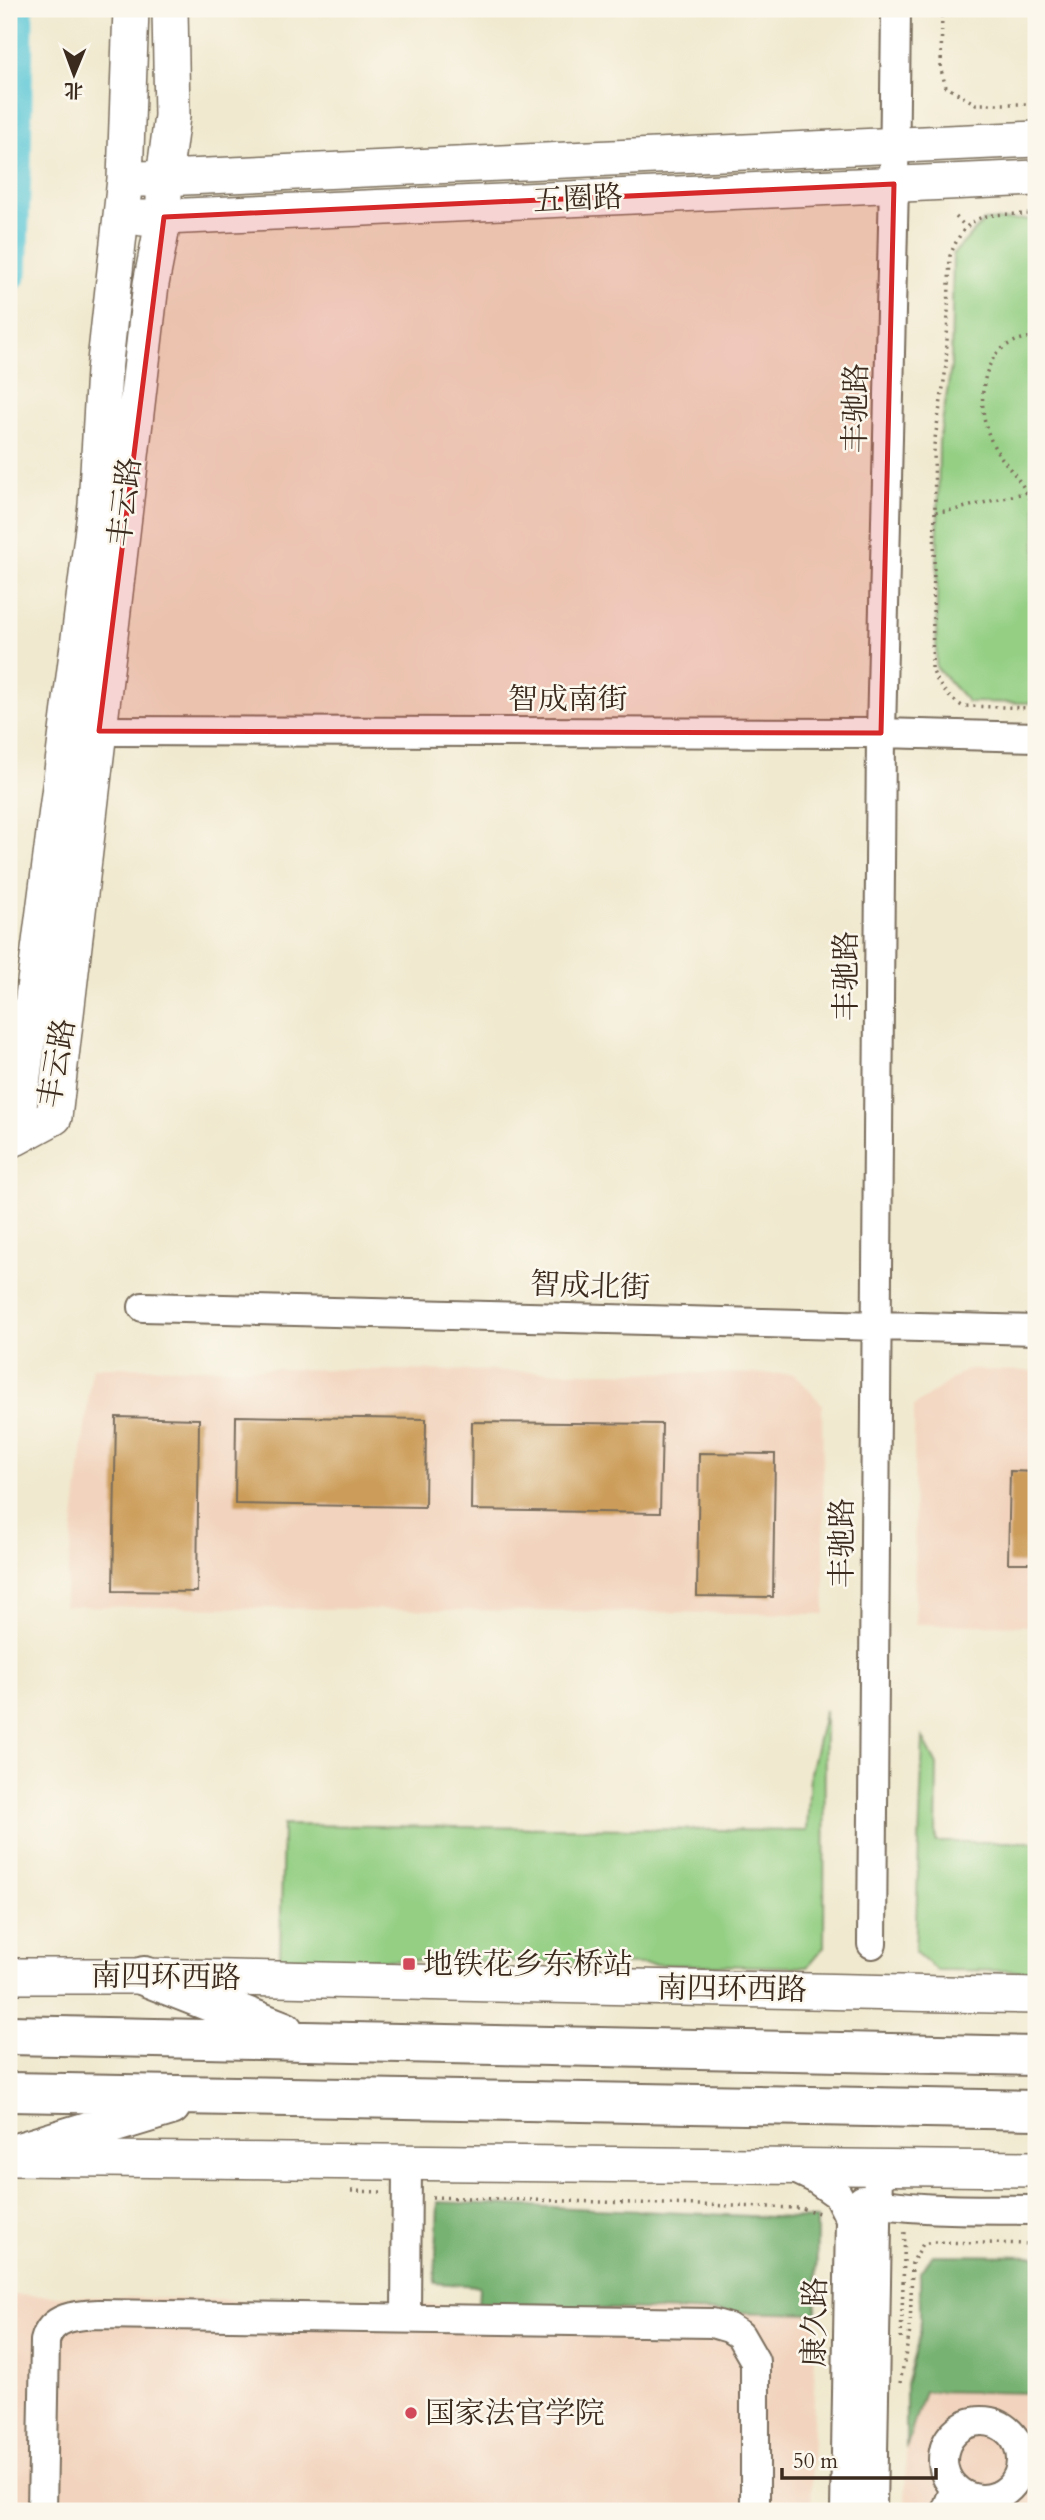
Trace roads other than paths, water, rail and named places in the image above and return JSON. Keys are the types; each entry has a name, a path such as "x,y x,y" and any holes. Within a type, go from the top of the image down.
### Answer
{"highway":[{"path":"144,1976 309,2040"},
{"name":"南四环西路","path":"9,2035 1036,2056"},
{"path":"9,2092 1036,2110"},
{"path":"9,2157 208,2095"}],"main road":[{"name":"丰云路","path":"131,9 124,179 104,371 96,505 15,1138 54,1117 151,284 164,217 164,178 172,116 170,9"},
{"name":"五圈路","path":"124,179 1036,139"},
{"name":"五圈路","path":"121,219 1036,178"},
{"name":"南四环西路","path":"9,1976 144,1976 1036,1996"},
{"path":"9,2157 407,2178 788,2166 1036,2169"}],"street":[{"name":"丰驰路","path":"872,1944 881,733 896,9"},
{"name":"智成南街","path":"99,731 881,733 1036,737"},
{"name":"智成北街","path":"143,1307 1036,1330"},
{"path":"788,2166 814,2178 861,2211 1036,2210"},
{"name":"康久路","path":"845,2511 861,2211 878,2168"},
{"path":"406,2318 407,2178"},
{"name":"康久路","path":"861,2211 872,2511"},
{"path":"42,2511 47,2330 75,2315 99,2314 712,2323 729,2328 740,2335 755,2361 755,2511"},
{"path":"977,2421 989,2421 1023,2433 1018,2444 1022,2457 1020,2470 1014,2483 1005,2492 993,2498 979,2499 966,2495 951,2499 944,2454 955,2432 977,2421"}],"waterway":[{"path":"9,272 15,9"}],"place":[{"name":"地铁花乡东桥站","path":"409,1964"},
{"name":"国家法官学院","path":"411,2413"}]}
